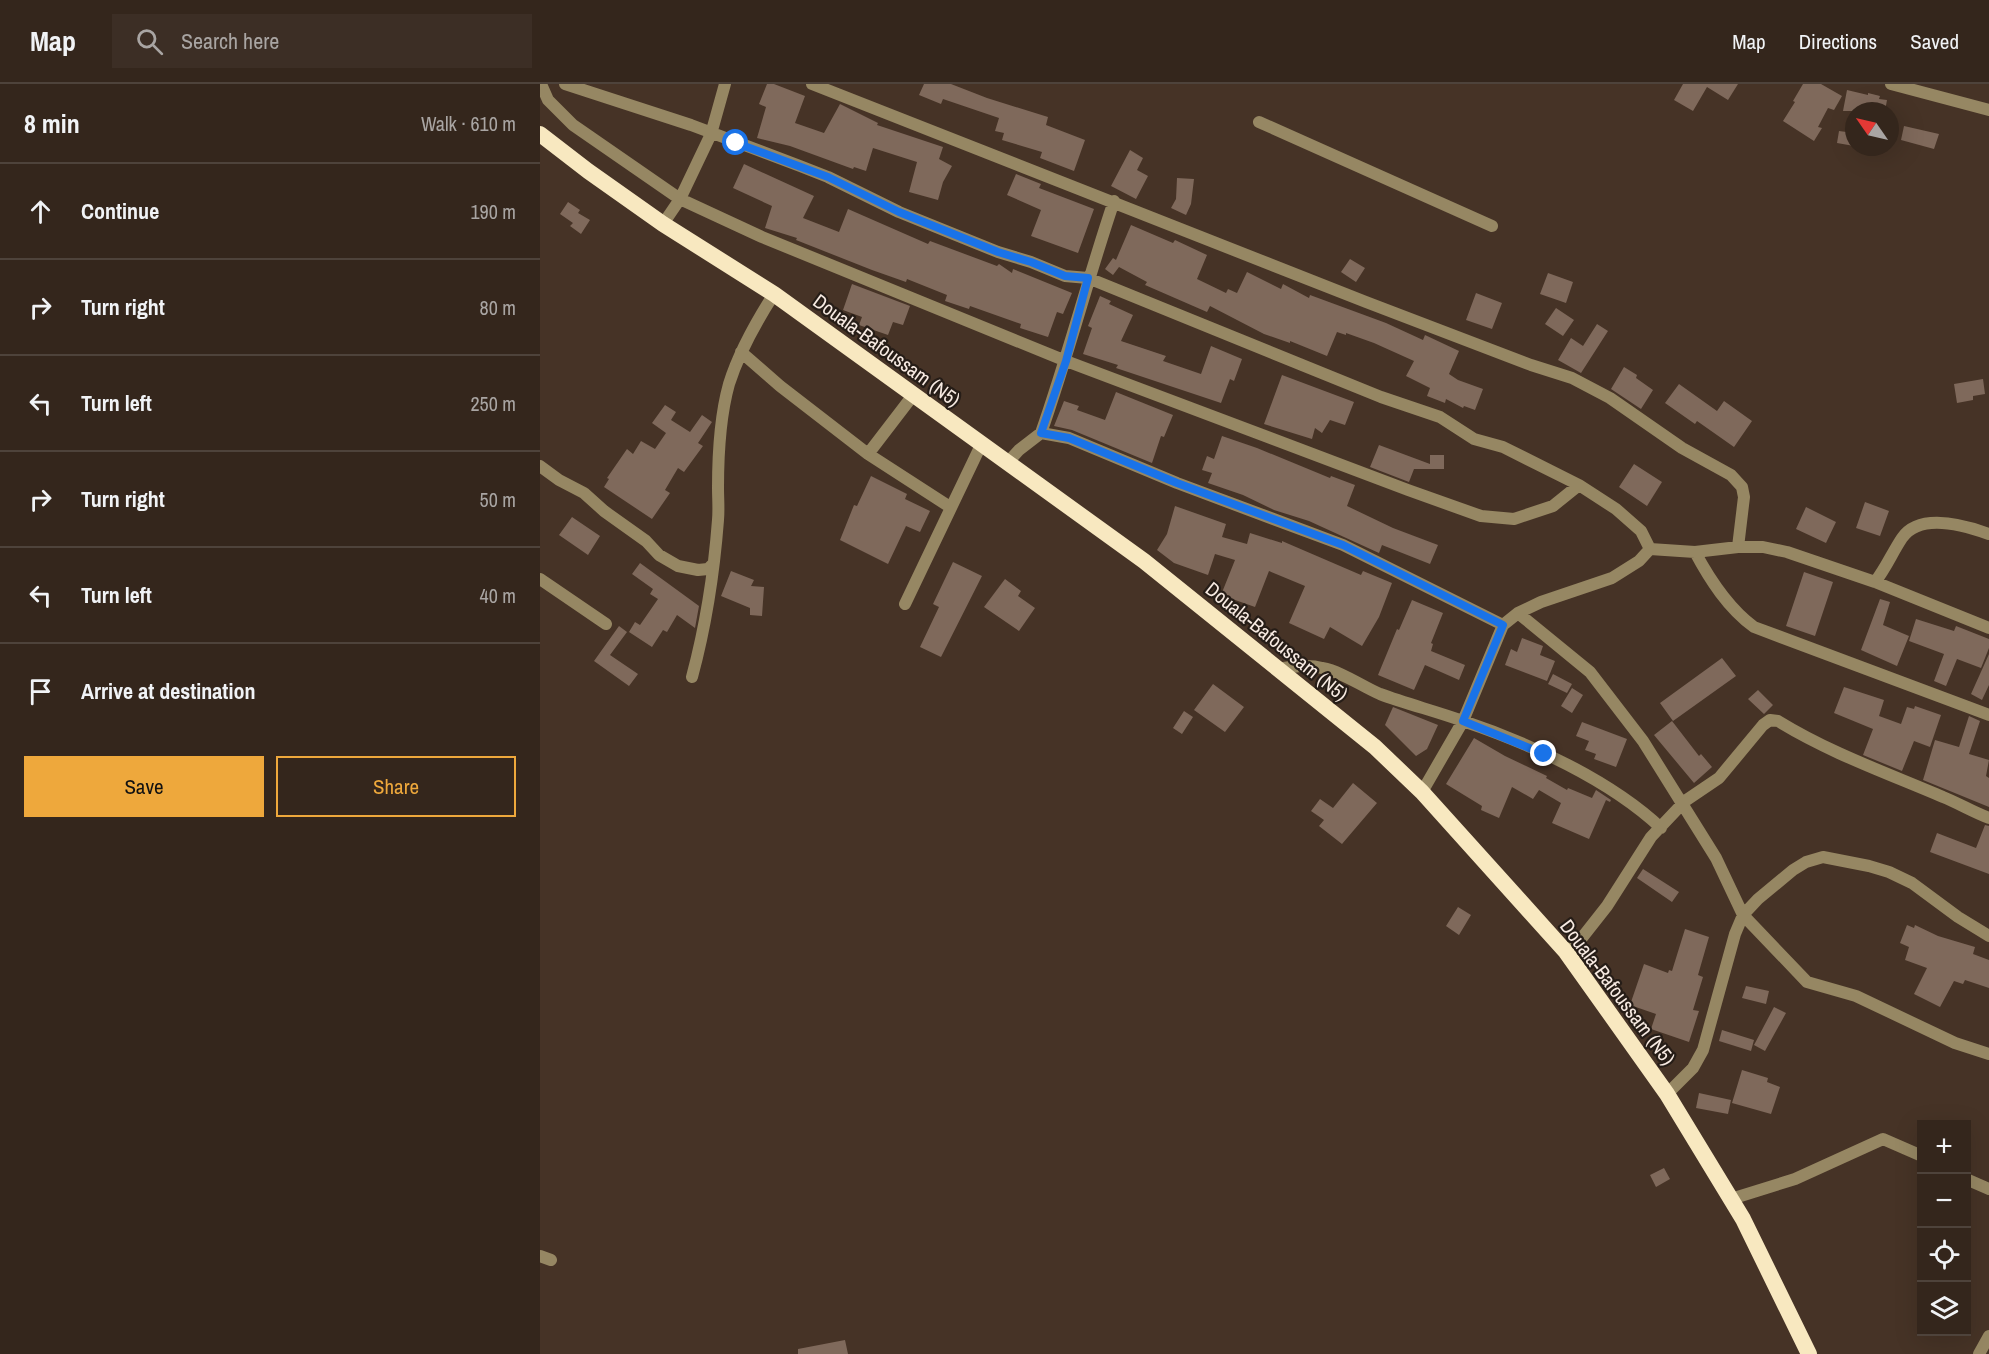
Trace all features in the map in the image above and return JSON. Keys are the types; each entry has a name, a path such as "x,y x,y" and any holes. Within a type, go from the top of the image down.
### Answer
{"highway":[{"name":"Douala-Bafoussam (N5)","path":"540,134 663,224 774,294 1144,561 1375,747 1422,792 1566,952 1667,1094 1743,1219 1809,1354"}],"street":[{"path":"541,84 548,100 573,125 680,199 762,237 1066,361 1481,516 1514,519 1553,506 1579,485"},
{"path":"565,84 691,125 828,177 899,212 998,252 1065,276 1088,278 1381,397 1440,417 1474,439 1503,447 1579,485 1616,509 1641,531 1650,549"},
{"path":"663,224 680,199 711,134 725,84"},
{"path":"812,84 1531,366 1572,378 1610,398 1682,448 1731,476 1742,487 1744,497 1738,547"},
{"path":"1892,84 1989,110"},
{"path":"1260,122 1492,226"},
{"path":"1008,462 1041,433 1066,361 1088,278 1114,201"},
{"path":"692,677 711,596 724,404 741,352 774,294"},
{"path":"741,352 780,386 868,453 950,507"},
{"path":"868,453 914,394"},
{"path":"1041,433 1069,438 1177,483 1343,545 1503,625"},
{"path":"905,604 981,445"},
{"path":"540,466 584,494 611,517 646,541 659,555 678,566 698,570 708,569 713,564"},
{"path":"1875,582 1903,536 1915,526 1931,522 1989,534"},
{"path":"1650,549 1695,552 1738,547 1763,547 1787,552 1875,582 1989,628"},
{"path":"1422,792 1463,721 1503,625 1518,613 1541,602 1612,578 1639,561 1650,549"},
{"path":"1695,552 1722,595 1754,627 1989,715"},
{"path":"540,580 606,624"},
{"path":"1518,613 1590,672 1643,741 1716,858 1743,915 1807,982 1856,996 1955,1043 1989,1054"},
{"path":"1277,669 1301,666 1323,668 1380,693 1463,721 1532,748 1635,805 1661,828"},
{"path":"1566,952 1581,939 1607,906 1651,837 1681,804 1719,778 1763,725 1770,720 1778,720 1825,747 1989,818"},
{"path":"1667,1094 1693,1068 1703,1050 1735,933 1743,915 1758,899 1806,862 1823,857 1889,872 1912,884 1989,936"},
{"path":"1731,1199 1795,1179 1882,1139 1917,1154"},
{"path":"1971,1181 1989,1188"},
{"path":"1979,1354 1989,1336"}],"building":[{"path":"767,84 774,84 805,96 795,123 824,133 840,104 878,123 877,125 943,147 939,159 952,166 943,182 938,200 909,192 917,162 873,148 866,171 854,167 853,169 790,146 757,138 766,107 759,104"},
{"path":"924,84 951,84 1048,117 1046,125 1085,140 1074,171 1040,158 1042,152 1002,140 1004,133 995,131 999,118 943,99 941,104 919,95"},
{"path":"1683,84 1738,84 1728,100 1707,87 1693,111 1674,100"},
{"path":"1803,84 1821,84 1842,96 1834,110 1828,108 1818,127 1822,128 1814,141 1783,121"},
{"path":"1847,90 1880,96 1879,99 1887,100 1887,102 1845,102 1845,111 1843,111"},
{"path":"1904,126 1939,134 1934,149 1901,140"},
{"path":"1839,131 1845,132 1845,144 1837,143"},
{"path":"1130,150 1143,158 1137,170 1148,176 1136,199 1111,186"},
{"path":"744,164 814,196 803,218 839,232 848,209 928,244 930,241 997,266 999,264 1012,273 1013,269 1072,293 1063,314 1057,312 1048,337 1020,328 1021,324 970,306 969,309 945,301 947,295 907,279 906,282 872,270 796,240 797,238 765,228 772,206 733,188"},
{"path":"1016,174 1041,184 1039,188 1094,209 1078,253 1031,236 1041,210 1007,195"},
{"path":"1177,178 1194,179 1191,204 1186,215 1171,208 1176,199"},
{"path":"568,202 580,210 578,213 590,220 581,234 570,226 573,223 560,214"},
{"path":"1131,225 1173,243 1175,240 1207,255 1197,279 1226,293 1228,289 1237,293 1247,272 1281,289 1283,284 1309,298 1310,295 1386,323 1423,340 1425,335 1459,351 1449,374 1458,380 1483,389 1475,410 1464,406 1463,408 1446,399 1445,403 1427,396 1430,388 1406,376 1414,361 1374,343 1337,332 1327,356 1290,341 1290,343 1264,334 1210,306 1207,312 1145,285 1147,282 1119,267 1113,275 1105,269 1113,258 1116,260"},
{"path":"1350,259 1365,268 1356,282 1341,272"},
{"path":"1548,273 1573,282 1566,303 1540,294"},
{"path":"852,284 910,306 903,325 893,322 888,335 859,325 862,317 843,310"},
{"path":"1476,293 1502,303 1492,329 1466,320"},
{"path":"1100,296 1111,301 1109,304 1133,315 1121,341 1166,356 1163,361 1201,374 1211,346 1242,359 1234,381 1230,379 1221,403 1116,368 1118,365 1083,354 1092,328 1088,326"},
{"path":"1556,308 1574,320 1563,336 1545,324"},
{"path":"1597,324 1608,331 1581,373 1558,360 1571,338 1583,346"},
{"path":"1624,367 1637,375 1636,378 1653,390 1641,409 1611,389"},
{"path":"1282,375 1354,402 1345,425 1330,420 1322,433 1315,428 1312,439 1264,424"},
{"path":"1983,379 1985,394 1973,396 1973,400 1957,403 1954,384"},
{"path":"1679,384 1717,411 1724,401 1752,421 1734,447 1697,421 1695,424 1665,403"},
{"path":"1116,392 1173,415 1164,437 1161,436 1152,463 1072,430 1054,426 1064,401 1079,406 1077,410 1105,420"},
{"path":"665,405 676,412 671,420 690,432 702,415 712,422 698,443 703,446 684,472 678,468 665,490 670,493 652,519 604,487 609,479 607,478 627,449 633,454 641,441 655,449 666,433 652,423"},
{"path":"1222,436 1330,478 1331,476 1355,485 1347,506 1393,528 1438,545 1430,564 1382,545 1379,553 1309,521 1274,510 1243,495 1208,483 1212,473 1202,470 1207,456 1214,459"},
{"path":"1379,445 1430,464 1430,455 1444,455 1444,469 1414,469 1409,482 1370,467"},
{"path":"1634,464 1662,482 1647,506 1619,487"},
{"path":"871,476 907,494 905,499 930,511 920,532 906,526 888,564 840,540 854,505 857,506"},
{"path":"1865,502 1889,511 1880,536 1856,528"},
{"path":"1175,506 1226,524 1222,537 1247,544 1250,533 1282,543 1282,541 1361,575 1363,571 1392,583 1379,617 1362,646 1330,627 1324,639 1289,623 1305,586 1269,571 1255,607 1221,595 1235,560 1215,554 1208,575 1174,563 1157,550 1167,534"},
{"path":"1806,507 1836,522 1826,543 1796,529"},
{"path":"572,517 600,536 588,555 559,535"},
{"path":"953,562 982,576 941,657 920,647 939,607 933,604"},
{"path":"640,563 699,606 695,628 677,615 667,632 663,630 652,647 629,632 635,622 640,625 658,599 650,594 653,589 632,574"},
{"path":"731,571 754,580 751,586 764,587 762,616 750,615 750,608 721,596"},
{"path":"1804,572 1833,582 1815,636 1786,626"},
{"path":"1005,579 1021,591 1018,596 1035,608 1019,631 984,607"},
{"path":"1880,599 1890,602 1883,625 1909,636 1897,666 1861,650"},
{"path":"1412,600 1443,613 1431,643 1433,644 1431,651 1465,665 1459,680 1425,665 1414,690 1378,675"},
{"path":"1916,619 1954,631 1956,626 1989,639 1989,648 1981,668 1957,659 1946,686 1934,681 1944,654 1909,641"},
{"path":"619,626 627,632 610,655 638,674 629,686 594,661"},
{"path":"1522,638 1543,646 1540,655 1555,661 1547,681 1505,665 1511,649 1517,652"},
{"path":"1989,654 1989,685 1982,700 1971,694"},
{"path":"1722,658 1736,676 1673,721 1660,703"},
{"path":"1553,674 1572,684 1567,693 1548,684"},
{"path":"1213,684 1244,707 1225,732 1194,710"},
{"path":"1844,687 1884,700 1879,716 1901,724 1907,707 1914,709 1915,706 1941,715 1930,747 1914,741 1902,771 1863,755 1873,729 1834,713"},
{"path":"1572,688 1583,695 1572,713 1561,706"},
{"path":"1758,690 1773,705 1764,714 1748,699"},
{"path":"1393,707 1438,725 1427,749 1416,756 1385,725"},
{"path":"1184,711 1193,717 1182,734 1173,728"},
{"path":"1969,716 1980,721 1969,754 1989,760 1986,776 1989,778 1989,807 1923,780 1935,740 1959,747"},
{"path":"1672,721 1699,756 1701,754 1712,767 1694,783 1654,735"},
{"path":"1582,722 1627,739 1616,767 1594,759 1596,754 1585,750 1589,741 1576,736"},
{"path":"1474,738 1547,776 1546,778 1567,790 1568,788 1592,798 1596,790 1611,800 1610,802 1606,800 1589,839 1552,823 1561,803 1539,790 1533,799 1512,787 1499,818 1481,810 1482,806 1446,784"},
{"path":"1353,783 1377,803 1342,844 1319,826 1324,820 1311,811 1320,799 1333,808"},
{"path":"1985,825 1989,826 1989,874 1930,852 1937,833 1976,848"},
{"path":"1643,869 1679,892 1672,902 1637,878"},
{"path":"1458,907 1471,915 1459,935 1446,926"},
{"path":"1907,925 1914,928 1915,925 1938,936 1975,947 1973,954 1989,960 1989,988 1965,980 1963,984 1954,981 1940,1007 1914,994 1927,968 1905,960 1909,947 1900,943"},
{"path":"1685,929 1709,937 1698,975 1703,977 1693,1010 1699,1011 1689,1042 1651,1029 1656,1014 1630,1005 1644,964 1668,973 1669,970 1672,971"},
{"path":"1746,986 1769,991 1766,1004 1742,998"},
{"path":"1774,1007 1786,1013 1765,1051 1754,1045"},
{"path":"1722,1030 1754,1040 1751,1051 1719,1041"},
{"path":"1742,1070 1768,1078 1767,1082 1780,1087 1771,1114 1732,1103"},
{"path":"1699,1093 1731,1100 1728,1114 1696,1108"},
{"path":"1664,1168 1670,1179 1656,1187 1650,1175"},
{"path":"845,1340 848,1354 798,1354 798,1349"}],"route":[{"path":"736,143 828,177 899,212 998,252 1065,276 1088,278 1066,361 1041,433 1069,438 1177,483 1343,545 1503,625 1463,721 1544,754"}]}
